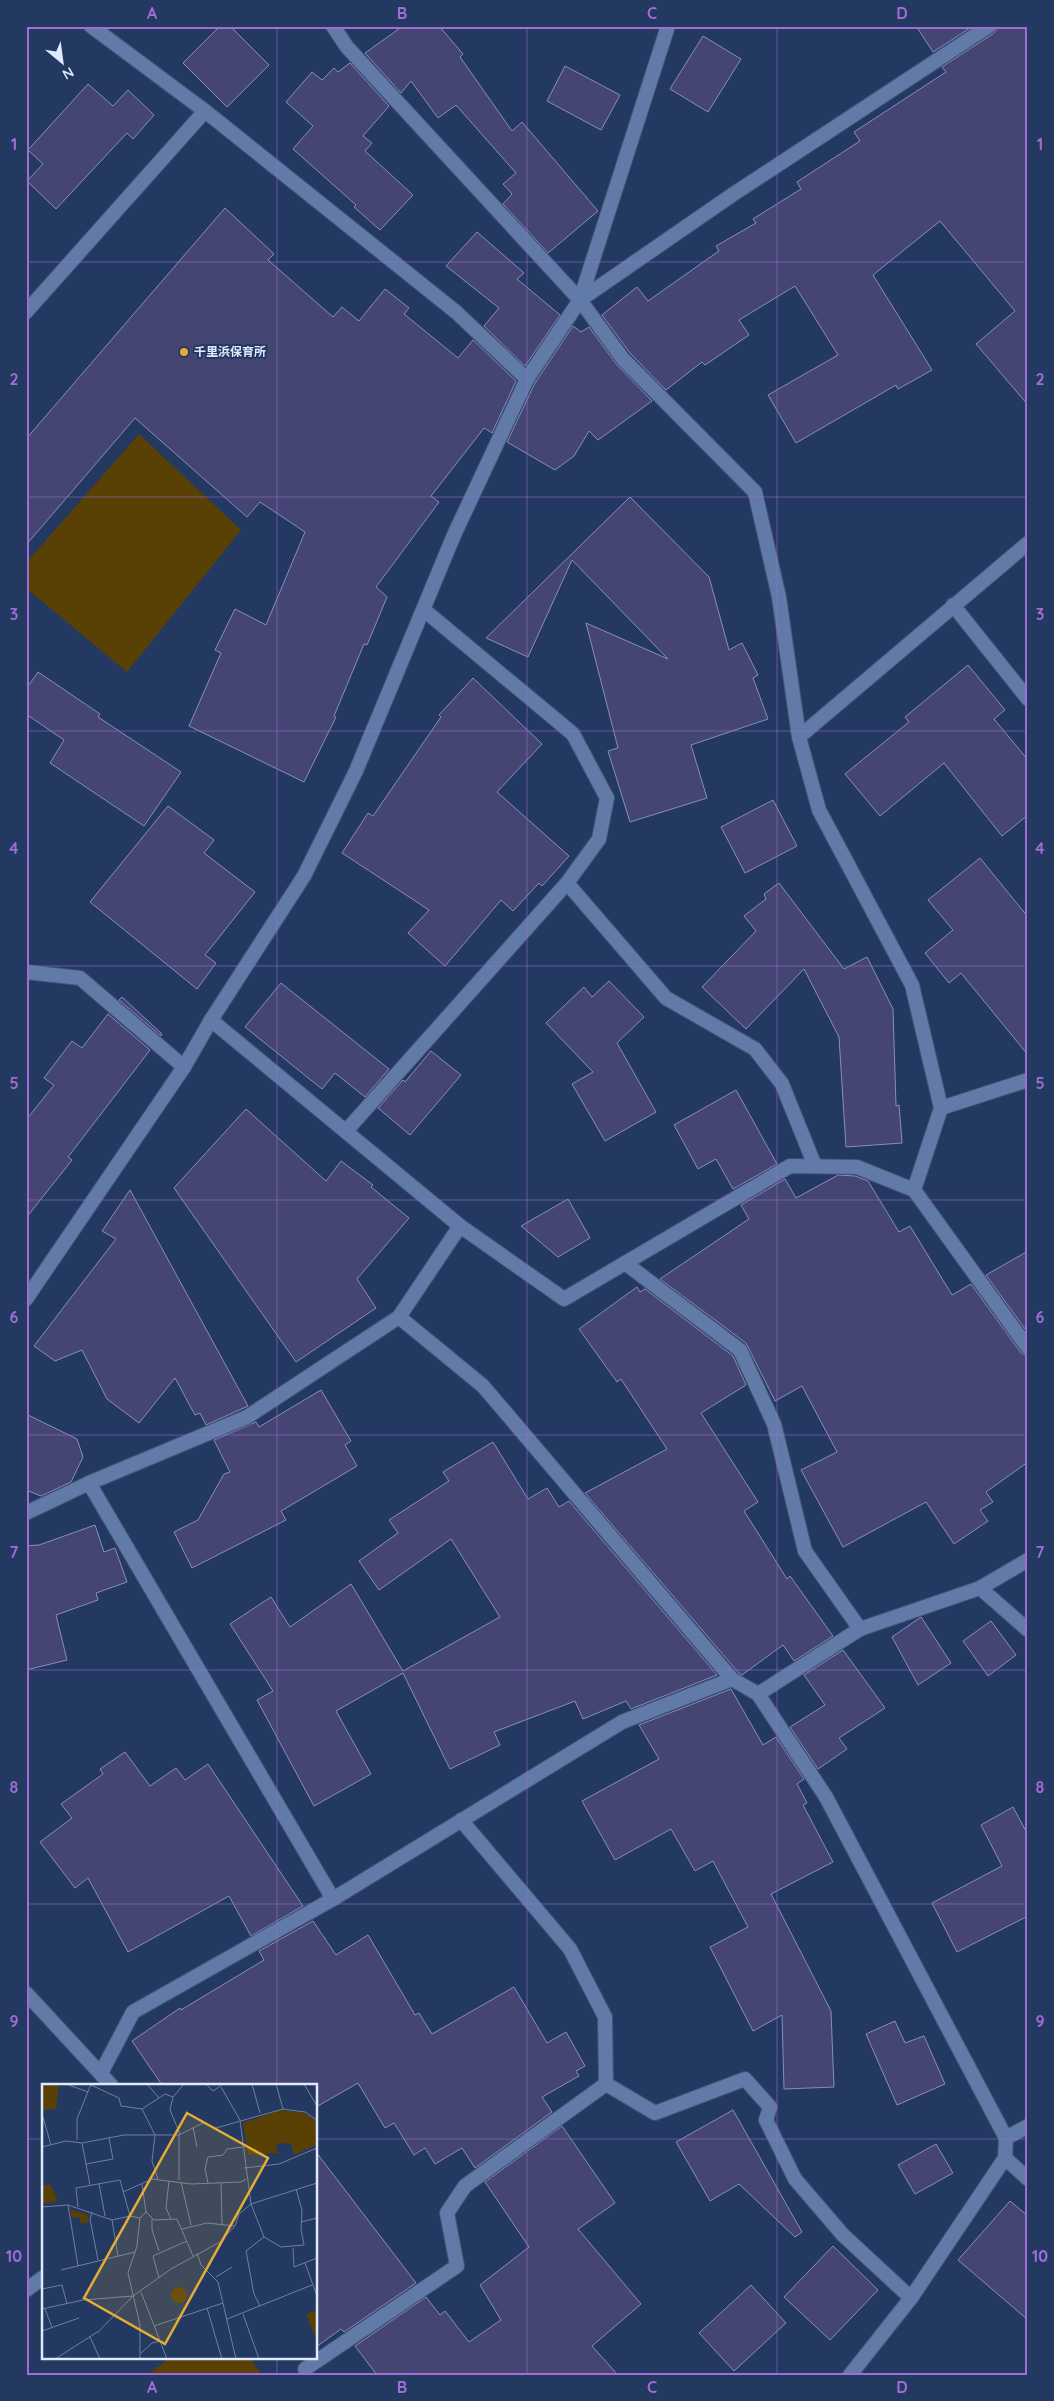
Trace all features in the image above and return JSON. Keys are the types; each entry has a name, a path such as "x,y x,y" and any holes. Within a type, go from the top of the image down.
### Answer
{"street":[{"path":"91,26 205,111 456,312 527,379"},
{"path":"333,26 347,47 580,300 623,359 755,492 779,597 799,737 819,810 912,985 940,1108 914,1190"},
{"path":"26,1299 184,1068 211,1020 304,876 356,771 454,535 527,379 580,300 668,26"},
{"path":"580,300 732,195 989,26"},
{"path":"26,312 205,111"},
{"path":"799,737 1028,543"},
{"path":"953,605 1028,699"},
{"path":"346,1131 567,883 598,839 607,798 573,734 424,610"},
{"path":"567,883 666,998 754,1049 782,1084 815,1166"},
{"path":"26,972 80,978 184,1068"},
{"path":"211,1020 460,1226 564,1299 790,1166 857,1167 914,1190 1028,1348"},
{"path":"940,1108 1028,1080"},
{"path":"26,1513 89,1483 247,1417 399,1317 460,1226"},
{"path":"625,1263 740,1350 774,1424 805,1551 860,1629"},
{"path":"399,1317 483,1386 732,1679 758,1694 826,1797 1006,2138 1005,2158 911,2298 850,2375"},
{"path":"89,1483 333,1899"},
{"path":"758,1694 860,1629 980,1588 1028,1560"},
{"path":"980,1588 1028,1630"},
{"path":"102,2073 134,2012 333,1899 622,1722 732,1679"},
{"path":"461,1820 570,1949 605,2017 606,2084"},
{"path":"26,1993 110,2084"},
{"path":"606,2084 655,2113 745,2079 770,2107 766,2120 796,2179 843,2235 911,2298"},
{"path":"318,2358 457,2266 447,2213 465,2186 606,2084"},
{"path":"1006,2138 1028,2126"},
{"path":"1005,2158 1028,2179"},
{"path":"26,2290 42,2278"},
{"path":"304,2367 318,2358"}],"shaded area":[{"path":"139,434 241,530 127,672 26,588 26,563"},
{"path":"170,2358 250,2358 262,2375 147,2375"}],"building":[{"path":"220,26 230,26 269,65 227,107 183,63"},
{"path":"403,26 439,26 463,54 460,57 512,131 522,122 598,211 548,253 503,204 512,194 503,184 516,173 456,105 438,118 411,81 401,93 365,53"},
{"path":"916,26 973,26 933,52"},
{"path":"998,26 1028,26 1028,405 976,344 1015,311 940,221 873,275 932,370 898,389 896,385 796,443 768,395 838,355 795,286 739,320 749,335 705,365 702,362 666,390 630,353 602,315 637,287 648,301 719,251 716,246 756,223 753,219 801,189 797,182 860,141 854,132 946,72 942,67 994,33"},
{"path":"703,36 741,59 708,112 670,89"},
{"path":"350,63 389,106 363,136 372,143 365,151 413,195 380,230 354,207 356,205 293,149 313,126 286,102 312,72 322,80 334,68 338,72"},
{"path":"565,66 620,95 601,130 547,101"},
{"path":"88,84 113,106 128,90 154,115 133,139 127,133 56,209 27,181 43,164 28,150"},
{"path":"225,208 274,254 268,260 333,317 342,307 359,321 385,289 409,308 404,314 458,358 473,340 516,381 492,433 484,428 431,496 439,502 376,587 387,597 367,645 364,644 334,716 336,717 304,782 189,726 221,653 215,650 235,609 266,625 305,532 260,502 247,517 135,418 26,545 26,439"},
{"path":"477,232 524,273 517,279 560,315 525,366 484,326 499,308 446,266"},
{"path":"573,326 581,332 589,327 617,365 652,401 598,440 589,431 574,456 555,470 507,442 535,383"},
{"path":"630,497 709,577 729,650 742,643 758,675 753,678 768,719 691,745 707,798 630,822 608,751 618,748 586,623 668,659 572,560 528,657 486,638"},
{"path":"968,665 1005,710 994,719 1028,760 1028,815 1002,836 944,763 880,816 845,774 909,722 905,717"},
{"path":"38,672 100,714 98,717 181,772 144,826 50,763 64,740 26,714 26,689"},
{"path":"473,678 542,744 497,792 569,856 542,886 539,883 513,911 501,900 445,966 408,933 429,910 342,853 368,813 373,816 441,717 439,715"},
{"path":"773,800 797,846 745,873 721,827"},
{"path":"168,806 214,840 204,853 255,892 205,955 216,963 197,989 90,902"},
{"path":"980,858 1028,917 1028,1055 961,973 949,983 925,953 953,930 928,900"},
{"path":"779,883 844,969 867,957 893,1009 896,1106 899,1105 902,1143 846,1147 839,1037 804,969 746,1029 702,987 756,931 744,916 766,899 764,894"},
{"path":"609,981 644,1017 617,1043 656,1112 605,1141 572,1084 593,1072 546,1023 584,987 592,997"},
{"path":"281,983 389,1069 365,1097 335,1073 322,1089 245,1027"},
{"path":"122,997 162,1034 161,1036 119,1000"},
{"path":"108,1014 150,1050 68,1157 72,1160 26,1218 26,1120 54,1085 44,1078 72,1041 82,1048"},
{"path":"431,1051 461,1075 410,1135 378,1108 403,1080 405,1082"},
{"path":"736,1090 777,1164 733,1189 716,1159 698,1169 674,1125"},
{"path":"246,1109 326,1181 341,1161 373,1185 371,1187 409,1218 357,1279 376,1308 296,1362 174,1188"},
{"path":"838,1175 855,1176 868,1181 899,1232 910,1226 952,1295 971,1284 1021,1353 1028,1357 1028,1462 986,1492 993,1502 980,1510 988,1521 954,1544 926,1502 843,1547 801,1470 837,1452 802,1386 775,1401 746,1343 660,1279 749,1219 741,1205 785,1179 796,1198"},
{"path":"130,1190 248,1406 206,1425 200,1413 195,1415 175,1378 139,1423 107,1399 82,1350 55,1361 34,1346 116,1239 102,1231"},
{"path":"568,1199 590,1238 558,1257 521,1226"},
{"path":"1028,1251 1028,1333 986,1275"},
{"path":"637,1287 640,1292 645,1289 733,1356 746,1385 701,1413 758,1502 744,1511 787,1579 790,1576 833,1636 794,1661 783,1645 742,1675 738,1672 585,1493 667,1449 621,1379 617,1382 579,1329"},
{"path":"321,1390 351,1441 345,1445 357,1466 281,1511 286,1520 192,1568 174,1532 198,1520 224,1474 230,1472 214,1440 256,1422 259,1427"},
{"path":"26,1414 77,1439 83,1457 71,1482 41,1496 26,1490"},
{"path":"493,1442 528,1499 547,1488 559,1507 569,1501 717,1675 631,1709 626,1701 583,1719 575,1701 494,1732 500,1745 450,1769 403,1673 336,1711 371,1774 314,1806 257,1700 273,1691 230,1624 271,1597 290,1627 351,1584 403,1671 500,1617 451,1539 379,1590 359,1561 398,1533 389,1520 449,1481 443,1472"},
{"path":"95,1525 104,1552 115,1548 127,1582 96,1593 98,1600 56,1615 67,1660 26,1670 26,1546 39,1545"},
{"path":"921,1617 951,1663 918,1685 892,1637"},
{"path":"991,1621 1016,1655 988,1676 963,1641"},
{"path":"843,1650 885,1708 839,1738 847,1749 818,1769 790,1727 825,1705 804,1675"},
{"path":"731,1689 763,1745 776,1737 804,1779 797,1784 807,1803 803,1805 833,1862 771,1894 831,2011 834,2087 784,2089 782,2015 753,2031 710,1947 748,1927 713,1861 695,1871 671,1829 615,1860 582,1801 659,1759 639,1725"},
{"path":"125,1752 150,1786 176,1768 185,1780 208,1764 303,1906 251,1936 229,1896 128,1952 88,1878 75,1888 40,1842 72,1818 61,1804 103,1774 100,1769"},
{"path":"1013,1807 1028,1835 1028,1916 957,1952 932,1903 1002,1866 981,1825"},
{"path":"313,1921 336,1955 368,1935 415,2015 419,2013 432,2034 514,1987 547,2043 566,2032 585,2066 576,2071 579,2076 542,2097 552,2112 475,2168 462,2148 435,2164 425,2148 414,2155 394,2123 385,2128 358,2083 318,2106 318,2084 161,2084 132,2041 180,2008 181,2010 264,1960 259,1951"},
{"path":"895,2021 905,2043 924,2036 945,2084 897,2105 866,2034"},
{"path":"733,2110 802,2232 795,2237 739,2184 710,2201 676,2142"},
{"path":"562,2126 615,2203 578,2229 641,2304 592,2346 618,2375 377,2375 355,2346 426,2297 440,2315 445,2311 469,2342 501,2320 480,2285 529,2247 485,2182"},
{"path":"936,2144 953,2173 915,2194 898,2165"},
{"path":"318,2155 416,2283 344,2332 341,2329 318,2346"},
{"path":"1010,2201 1028,2216 1028,2320 958,2260"},
{"path":"833,2246 878,2290 830,2340 784,2297"},
{"path":"751,2285 786,2323 734,2371 699,2333"}],"place":[{"name":"千里浜保育所","path":"184,352"}]}
